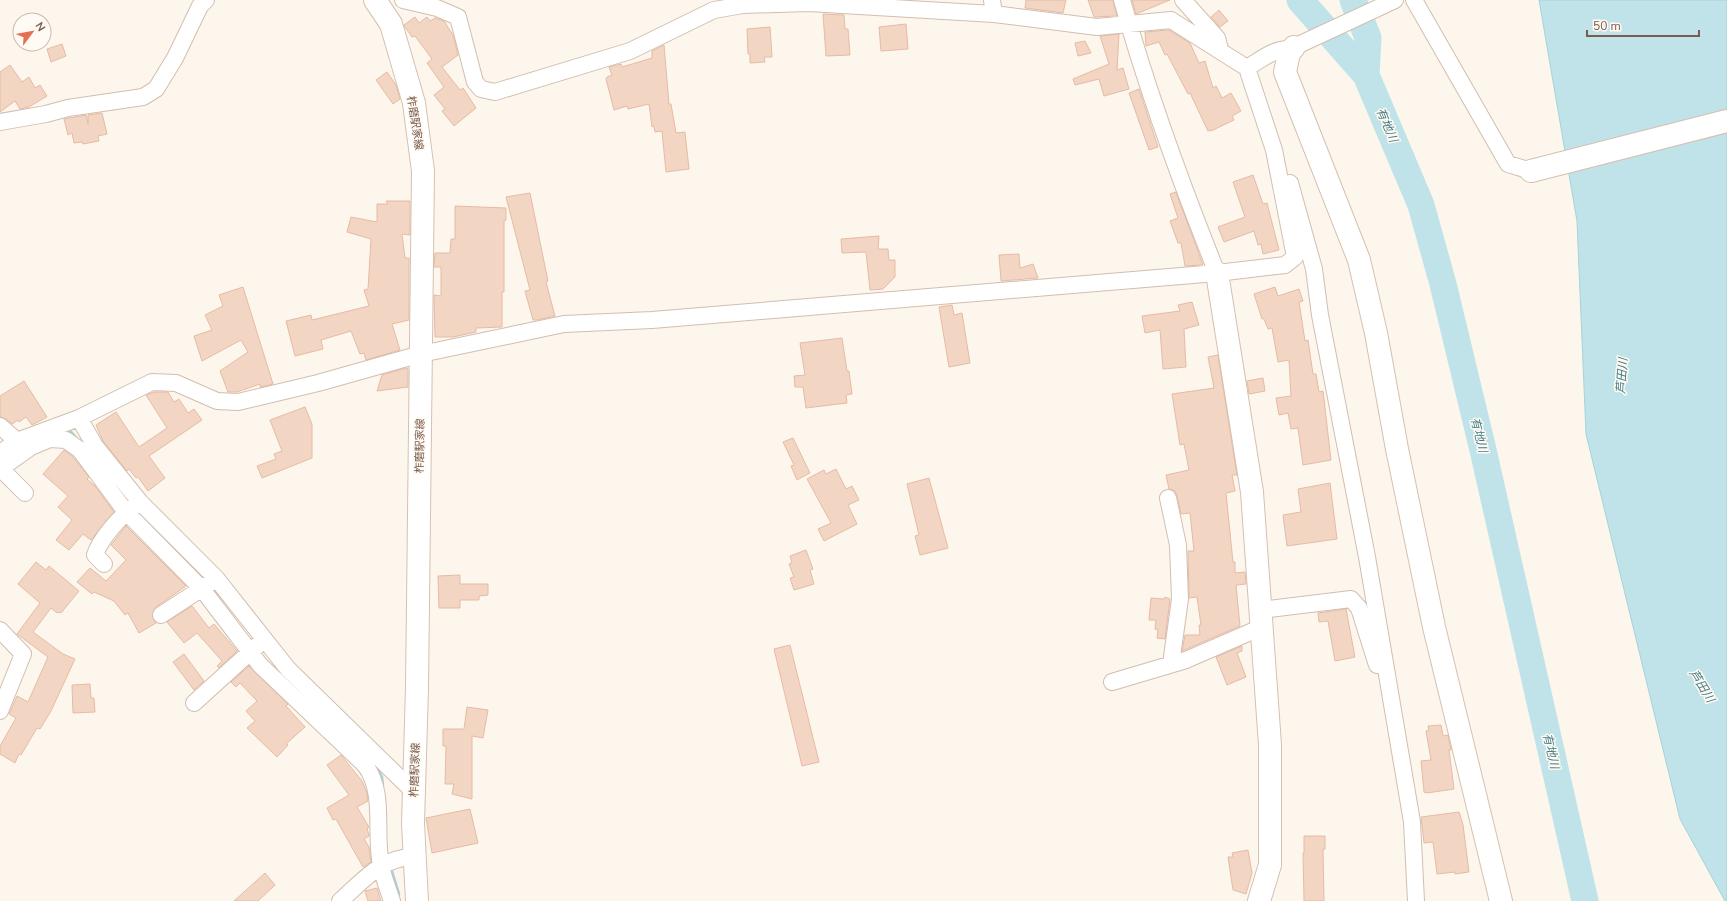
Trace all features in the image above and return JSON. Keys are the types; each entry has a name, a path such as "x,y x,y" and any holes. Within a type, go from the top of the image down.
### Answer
{"street":[{"name":"柞磨駅家線","path":"375,0 391,24 415,111 422,171 421,354 414,792 408,857 417,901"},
{"path":"0,464 17,442 78,418 152,382 176,383 217,401 238,402 318,383 421,354 564,324 660,319 1217,273 1285,265 1295,257 1274,150 1247,68 1172,20 1097,26 993,7 809,3 711,5 630,51 495,92 481,89 475,82 458,17 437,8 403,0"},
{"path":"1122,0 1154,108 1217,273 1252,492 1270,745 1270,865 1259,901"},
{"path":"1183,0 1217,38 1221,51"},
{"path":"1247,68 1278,51 1285,48 1292,49 1395,0"},
{"path":"1414,0 1508,164 1531,171 1727,120"},
{"path":"0,122 46,114 68,108 143,97 156,89 175,58 200,2"},
{"path":"1292,49 1285,72 1359,260 1376,333 1397,449 1434,627 1501,901"},
{"path":"1274,150 1286,168 1314,269 1320,315 1367,557 1412,822 1416,901"},
{"path":"78,418 95,446 140,502 216,578 264,641 288,669 414,792"},
{"path":"0,426 17,442"},
{"path":"0,464 31,447 50,439 66,440 80,450 126,512 202,589 260,665 365,765 372,775 377,795 380,865 392,901"},
{"path":"0,464 25,493"},
{"path":"1168,498 1178,545 1180,599 1171,664"},
{"path":"104,564 95,555 98,547 126,512 140,502"},
{"path":"161,615 202,589 216,578"},
{"path":"1112,682 1186,660 1261,618 1351,600 1359,608 1380,673 1388,678"},
{"path":"0,630 23,654 0,711"},
{"path":"194,703 264,641"},
{"path":"340,901 380,865 408,857"}],"water":[{"name":"芦田川","path":"1539,0 1727,0 1727,901 1725,901 1680,819 1586,434 1577,221"}],"building":[{"path":"1026,0 1066,0 1063,13 1025,8"},
{"path":"1088,0 1113,0 1117,16 1094,17"},
{"path":"1132,0 1170,0 1136,14"},
{"path":"1219,10 1228,21 1220,27 1211,17"},
{"path":"823,14 844,15 845,29 848,29 850,55 826,56"},
{"path":"415,17 419,23 427,17 430,21 435,18 444,21 453,35 458,55 442,67 460,90 463,88 476,108 454,126 442,111 445,109 434,95 444,87 427,63 432,59 415,36 412,37 404,25"},
{"path":"906,24 908,49 881,51 879,27"},
{"path":"770,27 772,57 764,57 765,62 750,63 750,54 748,54 747,29"},
{"path":"1169,30 1190,43 1199,63 1205,61 1213,88 1216,86 1222,98 1231,93 1241,111 1232,116 1234,120 1208,131 1190,93 1188,94 1159,42 1146,46 1145,32"},
{"path":"1119,34 1117,70 1123,68 1129,89 1104,96 1099,79 1075,85 1073,79 1109,64 1100,36"},
{"path":"1085,41 1091,53 1078,56 1075,43"},
{"path":"62,44 66,56 51,62 48,52 52,52 52,47"},
{"path":"664,45 669,104 671,104 676,133 685,132 689,169 666,172 662,131 655,132 654,126 652,127 649,104 628,109 627,106 614,110 606,79 612,75 609,67 621,64 622,67 652,58 652,51"},
{"path":"10,65 22,82 29,77 35,88 40,85 47,96 29,107 20,109 15,101 0,112 0,72"},
{"path":"387,72 396,85 400,99 393,104 376,80"},
{"path":"1139,89 1158,147 1149,150 1129,93"},
{"path":"102,113 107,134 98,136 99,141 83,144 82,142 74,143 72,133 68,135 64,119 86,115 88,124 88,115"},
{"path":"1253,175 1263,204 1267,203 1279,250 1263,254 1261,244 1258,245 1254,231 1224,242 1218,227 1245,217 1233,182"},
{"path":"1176,192 1203,265 1185,266 1181,243 1178,243 1170,221 1178,218 1170,194"},
{"path":"530,193 548,281 546,282 555,316 537,320 533,320 525,291 530,290 506,197"},
{"path":"386,201 410,201 410,235 402,234 405,258 409,258 409,320 392,324 400,350 366,360 364,353 360,354 351,331 321,340 323,349 295,356 286,321 311,315 312,320 369,306 364,290 368,289 371,239 347,232 351,217 377,222 377,204 388,204"},
{"path":"455,206 506,208 506,220 504,221 504,292 502,292 502,327 476,328 476,332 453,337 435,337 434,295 441,296 441,267 434,267 435,253 450,253 451,239 455,239"},
{"path":"879,236 878,249 888,249 889,260 895,260 895,277 883,289 870,290 866,252 842,253 841,239"},
{"path":"1019,254 1020,268 1033,264 1038,278 1001,281 999,255"},
{"path":"243,287 273,384 260,387 260,384 237,392 228,392 220,371 248,352 241,340 202,361 194,336 212,330 205,315 223,306 219,295"},
{"path":"1275,287 1278,296 1299,289 1303,301 1299,302 1305,341 1308,340 1313,374 1316,374 1319,392 1323,391 1331,460 1303,465 1298,428 1291,429 1288,413 1279,415 1276,398 1291,396 1289,360 1278,362 1272,328 1268,329 1264,319 1262,319 1254,294"},
{"path":"1192,302 1199,325 1184,329 1186,367 1163,369 1160,330 1145,333 1142,316 1180,311 1178,305"},
{"path":"952,305 954,315 962,313 970,363 949,367 939,307"},
{"path":"842,338 852,394 846,395 847,403 806,408 803,387 795,387 794,376 805,375 800,343"},
{"path":"1218,355 1237,475 1232,475 1235,491 1226,493 1233,562 1235,562 1235,573 1245,572 1246,584 1236,585 1240,626 1182,651 1185,635 1200,635 1199,625 1201,625 1197,597 1189,598 1188,551 1194,551 1190,513 1181,514 1177,496 1175,491 1169,489 1166,475 1189,470 1184,444 1180,445 1172,394 1214,388 1208,357"},
{"path":"406,368 408,369 408,387 377,391 382,375"},
{"path":"1263,378 1265,391 1249,394 1247,381"},
{"path":"24,381 47,417 32,425 26,417 19,422 18,420 12,424 6,419 0,417 0,396"},
{"path":"154,392 168,392 174,402 179,399 188,413 194,409 202,420 149,456 165,478 148,491 138,477 136,478 129,469 127,471 103,441 96,425 116,412 139,447 167,428 146,395"},
{"path":"305,407 312,424 312,458 262,478 257,466 276,459 274,454 282,451 270,420"},
{"path":"793,438 810,473 797,480 791,466 794,465 783,442"},
{"path":"64,450 73,457 89,477 87,479 95,486 114,512 91,540 83,534 69,550 56,540 72,520 58,507 68,496 43,474"},
{"path":"836,469 846,489 852,486 859,500 848,505 857,524 824,541 818,529 831,523 807,479 824,470 826,474"},
{"path":"929,478 948,548 920,555 915,536 919,535 907,484"},
{"path":"1330,483 1337,539 1287,546 1283,515 1301,512 1298,489"},
{"path":"126,526 186,586 156,607 152,615 156,623 139,633 128,613 125,615 114,601 94,592 92,594 77,582 90,568 106,581 126,560 111,545"},
{"path":"806,550 813,569 810,570 814,584 794,590 790,578 794,577 789,564 792,563 790,556"},
{"path":"36,562 46,570 49,566 79,591 61,613 57,613 51,608 33,632 63,654 75,659 51,711 40,729 37,728 21,755 19,754 15,763 0,754 0,746 16,718 9,714 17,696 28,702 48,657 17,634 40,603 18,584"},
{"path":"460,575 460,584 488,584 488,595 479,596 479,600 460,600 460,608 439,608 438,576"},
{"path":"1165,597 1170,599 1165,639 1157,638 1158,630 1155,629 1156,620 1149,620 1151,598 1164,599"},
{"path":"192,606 209,628 214,624 237,651 219,668 217,666 222,661 197,633 184,643 167,622"},
{"path":"1346,609 1355,657 1335,661 1328,621 1319,622 1318,613"},
{"path":"790,645 819,762 802,766 774,649"},
{"path":"1242,646 1242,651 1237,653 1246,677 1227,685 1216,657"},
{"path":"184,654 204,681 194,690 173,662"},
{"path":"249,666 288,704 286,706 305,727 286,744 288,745 277,757 247,728 255,721 246,711 257,701 240,683 236,687 231,682"},
{"path":"90,684 91,698 94,698 95,712 73,713 72,685"},
{"path":"467,707 488,710 483,738 472,736 472,799 452,794 454,784 445,784 446,746 443,746 443,729 464,729"},
{"path":"1441,725 1443,736 1448,735 1451,750 1449,750 1454,789 1427,793 1424,792 1421,761 1431,760 1426,731 1429,730 1428,726"},
{"path":"341,755 362,781 367,793 368,801 357,807 369,827 367,828 369,836 364,839 369,847 371,862 363,867 336,819 333,820 327,808 349,795 327,765"},
{"path":"470,809 478,843 432,853 426,818"},
{"path":"1459,812 1463,825 1469,872 1437,874 1433,842 1424,843 1421,817"},
{"path":"1304,836 1325,836 1325,849 1323,849 1324,901 1304,901"},
{"path":"1248,850 1252,873 1246,894 1233,890 1228,857 1233,857 1232,853"},
{"path":"265,873 275,885 258,901 234,901"},
{"path":"377,888 381,901 368,901 365,891"}],"waterway":[{"name":"有地川","path":"1300,0 1366,75 1421,205 1443,284 1483,450 1585,901"},
{"path":"1353,0 1368,38 1366,75"},
{"path":"62,433 70,432 76,439"},
{"path":"376,769 381,777 382,786"},
{"path":"389,865 398,894"}]}
